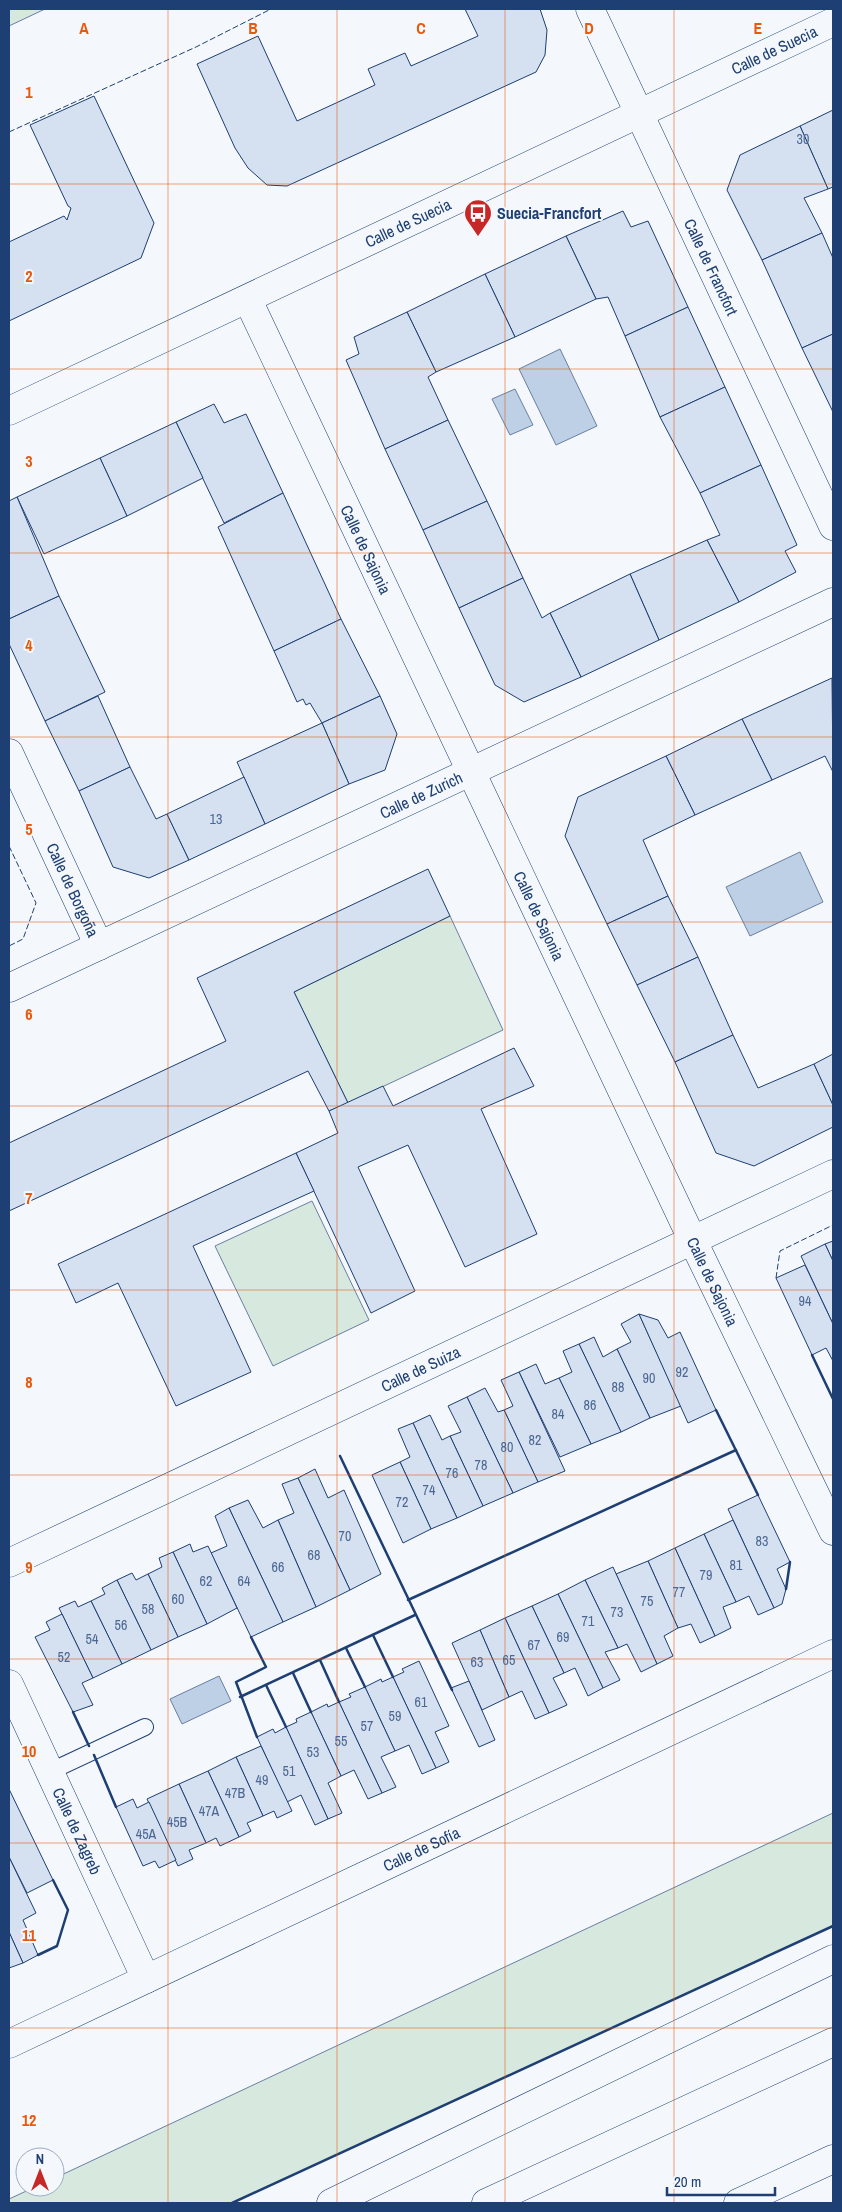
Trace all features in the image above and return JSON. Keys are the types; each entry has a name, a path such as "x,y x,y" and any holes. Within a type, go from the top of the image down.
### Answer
{"main road":[{"name":"Calle de Francfort","path":"590,9 833,526"},
{"name":"Calle de Suecia","path":"9,411 248,300 833,22"},
{"name":"Calle de Sajonia","path":"248,300 693,1241 833,1531"},
{"name":"Calle de Zurich","path":"9,988 833,602"},
{"name":"Calle de Borgoña","path":"9,753 98,946"},
{"name":"Calle de Suiza","path":"9,1563 833,1174"},
{"name":"Calle de Sofía","path":"9,2044 833,1654"},
{"name":"Calle de Zagreb","path":"9,1684 146,1979"},
{"path":"331,2203 833,1959"},
{"path":"486,2203 833,2042"},
{"path":"738,2203 824,2164"},
{"path":"751,2203 824,2164"}],"lane":[{"path":"49,1772 145,1727"}],"shaded area":[{"path":"9,9 45,9 9,26"},
{"path":"450,916 503,1030 348,1103 294,992"},
{"path":"312,1201 369,1320 273,1366 215,1246"},
{"path":"833,1813 833,1926 232,2203 9,2203 9,2199 15,2196 65,2197 65,2173"}],"water":[{"path":"560,349 597,426 556,445 519,369"},
{"path":"515,389 533,425 510,435 492,399"},
{"path":"800,852 823,902 750,936 726,887"},
{"path":"219,1676 231,1701 182,1724 170,1699"}],"building":[{"path":"465,9 540,9 547,30 545,55 536,72 287,186 267,185 248,168 235,148 197,64 258,36 297,121 375,85 368,69 405,53 411,66 478,36"},
{"path":"94,96 154,223 141,258 9,321 9,242 64,216 67,220 71,208 68,206 30,125"},
{"path":"833,110 833,187 828,189 800,126"},
{"path":"800,126 828,189 804,198 822,233 762,260 727,190 740,155"},
{"path":"623,211 631,227 648,221 688,307 625,336 608,297 596,299 566,236"},
{"path":"822,233 833,258 833,334 802,348 762,260"},
{"path":"566,236 596,299 515,337 485,274"},
{"path":"485,274 515,337 436,372 407,312"},
{"path":"688,307 725,387 660,417 625,336"},
{"path":"407,312 436,372 428,377 448,420 385,449 346,360 359,354 354,337"},
{"path":"833,334 833,412 802,348"},
{"path":"725,387 761,465 700,493 660,417"},
{"path":"214,404 224,423 246,414 283,493 224,523 176,422"},
{"path":"448,420 487,501 423,530 385,449"},
{"path":"176,422 203,478 127,516 100,458"},
{"path":"100,458 127,516 44,554 17,497"},
{"path":"761,465 797,545 785,551 796,572 739,602 707,540 720,535 700,493"},
{"path":"283,493 341,619 274,651 218,527"},
{"path":"17,497 59,596 9,619 9,501"},
{"path":"487,501 523,578 459,608 423,530"},
{"path":"707,540 739,602 659,640 630,574"},
{"path":"630,574 659,640 581,677 550,613"},
{"path":"523,578 542,618 550,613 581,677 524,702 495,685 459,608"},
{"path":"59,596 105,692 45,721 9,644 9,619"},
{"path":"341,619 380,696 322,723 310,703 306,705 303,699 297,702 274,651"},
{"path":"832,678 833,772 825,756 772,780 742,719"},
{"path":"98,696 130,767 79,791 45,721"},
{"path":"380,696 397,734 385,770 349,784 322,723"},
{"path":"742,719 772,780 695,815 666,756"},
{"path":"322,723 349,784 265,824 237,762"},
{"path":"666,756 695,815 643,840 668,896 607,924 565,836 578,797"},
{"path":"130,767 156,819 167,814 189,860 149,878 113,867 79,791"},
{"path":"244,777 265,824 189,860 167,814"},
{"path":"428,869 450,916 294,992 348,1103 329,1111 308,1071 9,1211 9,1143 226,1041 197,978"},
{"path":"668,896 698,957 637,985 607,924"},
{"path":"698,957 733,1035 675,1062 637,985"},
{"path":"733,1035 758,1088 814,1064 833,1105 833,1127 754,1166 716,1153 675,1062"},
{"path":"514,1048 534,1086 481,1109 537,1234 465,1267 408,1145 358,1167 415,1291 371,1313 296,1153 338,1133 329,1111 383,1086 393,1106"},
{"path":"833,1054 833,1105 814,1064"},
{"path":"296,1153 314,1191 193,1246 251,1372 176,1406 118,1283 76,1303 58,1264"},
{"path":"833,1241 833,1261 825,1244"},
{"path":"825,1244 833,1261 833,1324 801,1256"},
{"path":"805,1265 833,1324 833,1361 826,1348 812,1355 776,1278"},
{"path":"639,1314 681,1406 650,1418 617,1349 631,1342 621,1324"},
{"path":"639,1314 658,1320 668,1338 680,1332 716,1410 688,1423"},
{"path":"594,1337 603,1357 617,1349 650,1418 621,1432 579,1344"},
{"path":"579,1344 621,1432 591,1444 559,1378 572,1372 563,1351"},
{"path":"536,1364 545,1384 559,1378 591,1444 560,1457 519,1372"},
{"path":"519,1372 565,1471 538,1482 504,1410 513,1406 501,1380"},
{"path":"485,1388 498,1412 504,1410 538,1482 513,1493 467,1397"},
{"path":"467,1397 513,1493 483,1506 450,1436 461,1432 448,1406"},
{"path":"430,1415 442,1440 450,1436 483,1506 457,1518 413,1423"},
{"path":"413,1423 457,1518 431,1529 400,1462 410,1457 398,1429"},
{"path":"400,1462 431,1529 403,1543 372,1475"},
{"path":"315,1469 328,1498 344,1490 381,1574 350,1590 298,1478"},
{"path":"298,1478 350,1590 316,1607 278,1520 294,1513 282,1484"},
{"path":"758,1495 790,1562 777,1569 786,1589 782,1604 774,1608 728,1509"},
{"path":"248,1500 263,1528 278,1520 316,1607 283,1622 229,1508"},
{"path":"229,1508 283,1622 251,1637 211,1553 227,1546 215,1516"},
{"path":"733,1520 774,1608 758,1615 749,1596 736,1602 704,1534"},
{"path":"704,1534 736,1602 723,1607 731,1628 715,1636 675,1548"},
{"path":"190,1544 193,1552 208,1546 237,1608 207,1624 173,1552"},
{"path":"675,1548 715,1636 700,1643 691,1624 678,1628 648,1561"},
{"path":"173,1552 207,1624 178,1637 148,1574 162,1567 159,1558"},
{"path":"648,1561 678,1628 664,1636 673,1656 657,1664 616,1574"},
{"path":"613,1567 657,1664 641,1672 627,1644 618,1648 585,1580"},
{"path":"132,1573 136,1580 148,1574 178,1637 151,1650 117,1580"},
{"path":"117,1580 151,1650 122,1664 91,1601 105,1594 102,1588"},
{"path":"585,1580 618,1648 605,1652 620,1680 603,1688 558,1594"},
{"path":"558,1594 603,1688 588,1696 575,1668 564,1673 532,1606"},
{"path":"75,1601 78,1607 91,1601 122,1664 93,1678 59,1608"},
{"path":"532,1606 564,1673 553,1678 567,1705 549,1713 505,1618"},
{"path":"62,1614 93,1678 82,1683 93,1705 73,1712 35,1637 50,1630 46,1622"},
{"path":"505,1618 549,1713 535,1719 522,1691 509,1697 480,1630"},
{"path":"480,1630 509,1697 482,1710 452,1643"},
{"path":"419,1661 449,1726 435,1732 449,1762 436,1768 393,1677 404,1672 402,1669"},
{"path":"393,1677 436,1768 422,1774 409,1745 395,1751 365,1687 381,1679 382,1682"},
{"path":"469,1681 495,1740 479,1747 451,1688"},
{"path":"365,1687 395,1751 381,1757 396,1787 382,1793 339,1702 351,1697 349,1694"},
{"path":"339,1702 382,1793 368,1799 354,1770 341,1776 311,1712 327,1704 328,1707"},
{"path":"311,1712 341,1776 328,1783 342,1813 328,1819 286,1727 297,1722 296,1719"},
{"path":"286,1727 328,1819 315,1825 301,1795 287,1802 257,1737 273,1729 275,1733"},
{"path":"261,1746 292,1811 277,1818 274,1811 263,1816 236,1757"},
{"path":"236,1757 263,1816 247,1823 251,1831 239,1837 208,1771"},
{"path":"208,1771 239,1837 220,1846 216,1838 206,1843 179,1784"},
{"path":"179,1784 206,1843 189,1850 193,1859 178,1866 147,1799"},
{"path":"9,1789 53,1880 27,1893 9,1857"},
{"path":"133,1799 137,1808 149,1802 176,1860 159,1868 155,1861 143,1866 116,1807"},
{"path":"9,1857 36,1913 23,1920 38,1955 23,1963 9,1932"},
{"path":"9,1932 23,1963 9,1968"}],"fence":[{"path":"9,132 196,47 271,9"},
{"path":"9,846 36,903 23,939 9,946"},
{"path":"776,1278 780,1251 833,1225"}],"wall":[{"path":"812,1355 833,1399"},
{"path":"716,1410 758,1495"},
{"path":"408,1600 736,1450"},
{"path":"340,1456 452,1690"},
{"path":"786,1589 790,1562"},
{"path":"240,1697 415,1615"},
{"path":"373,1635 393,1677"},
{"path":"251,1637 266,1667 236,1682 257,1737"},
{"path":"346,1648 365,1687"},
{"path":"320,1660 339,1702"},
{"path":"293,1673 311,1712"},
{"path":"266,1685 286,1727"},
{"path":"73,1712 89,1746"},
{"path":"94,1755 116,1807"},
{"path":"38,1955 57,1946 68,1910 53,1880"},
{"path":"232,2203 833,1926"}],"place":[{"name":"Suecia-Francfort","path":"478,237"}]}
